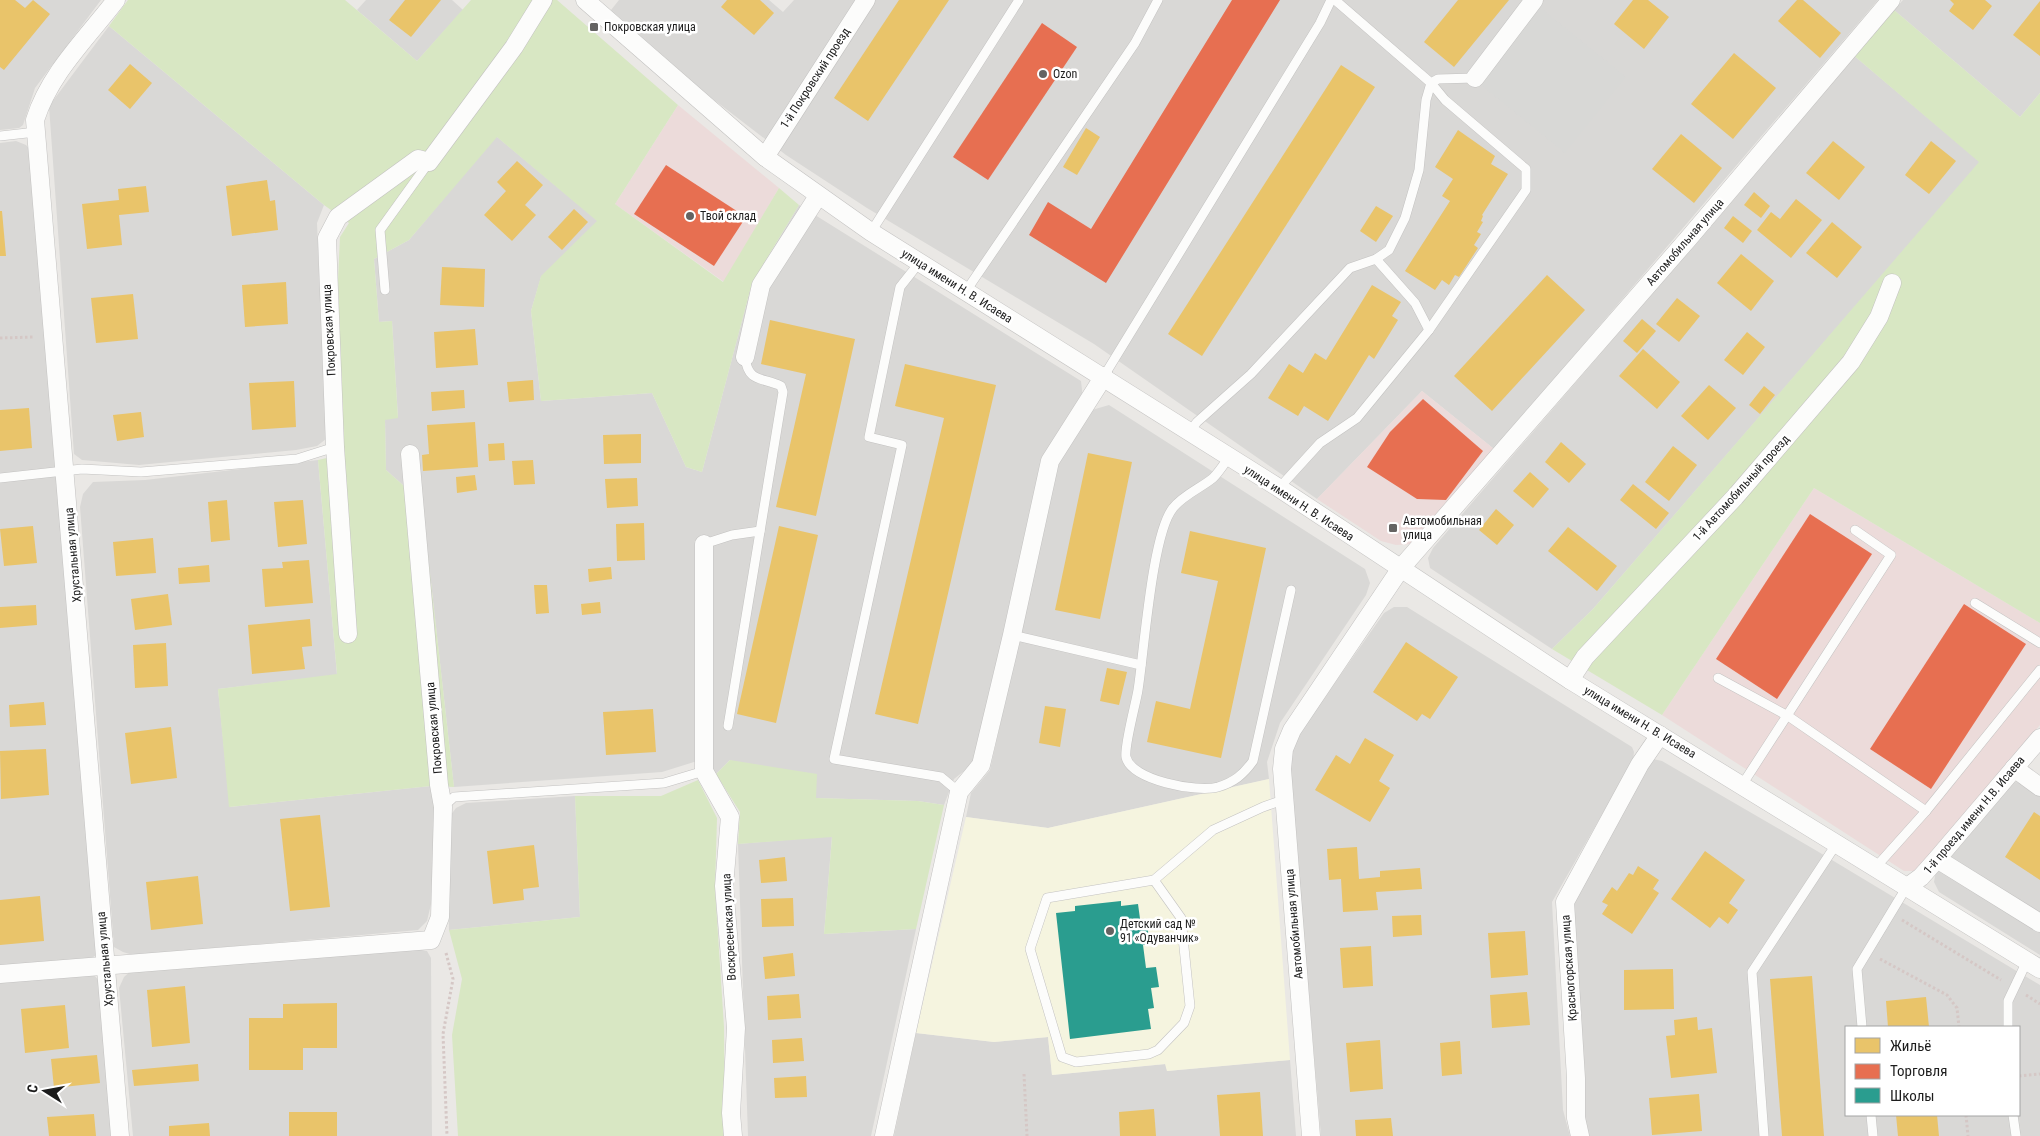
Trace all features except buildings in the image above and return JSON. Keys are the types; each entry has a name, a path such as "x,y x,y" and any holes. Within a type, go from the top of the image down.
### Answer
{"street":[{"name":"Хрустальная улица","path":"116,0 68,58 42,98 36,120 36,132 66,471 120,1136"},
{"path":"429,162 514,47 542,0"},
{"name":"улица имени Н. В. Исаева","path":"585,0 765,157 871,232 1104,376 1279,488 1570,680 2033,965"},
{"name":"1-й Покровский проезд","path":"765,157 866,0"},
{"path":"1475,78 1534,0"},
{"name":"Автомобильная улица","path":"1311,1136 1283,800 1284,749 1292,730 1401,568 1688,239 1891,0"},
{"name":"Покровская улица","path":"348,634 335,447 327,238 338,217 418,159 429,162"},
{"path":"745,356 761,284 818,196"},
{"name":"1-й Автомобильный проезд","path":"1570,680 1585,657 1734,497 1851,362 1879,317 1892,283"},
{"path":"884,1136 959,792 981,765 1050,461 1104,376"},
{"name":"Покровская улица","path":"410,454 439,785 443,807 440,917 431,940"},
{"name":"Воскресенская улица","path":"704,544 704,771 730,817 724,886 736,1028 731,1113 733,1136"},
{"name":"Красногорская улица","path":"1580,1136 1576,1118 1576,1078 1565,902 1640,764 1660,735"},
{"name":"1-й проезд имени Н.В. Исаева","path":"1906,888 1921,877 2040,738"},
{"path":"2014,768 2040,787"},
{"path":"1937,859 2040,923"},
{"path":"0,974 431,940"}],"lane":[{"path":"871,232 1019,0"},
{"path":"966,291 1135,43 1158,0"},
{"path":"1104,376 1320,23 1331,0"},
{"path":"1279,488 1320,443 1357,418 1429,330 1526,190 1526,168 1445,100 1431,83 1335,0"},
{"path":"1189,432 1197,422 1250,374 1350,268 1376,259 1389,250 1405,218 1419,170 1426,100 1431,83 1438,79 1475,78"},
{"path":"0,136 36,132"},
{"path":"384,290 380,230 429,162"},
{"path":"1376,259 1415,303 1429,330"},
{"path":"920,263 900,287 870,437 902,444 834,759 941,777 959,792"},
{"path":"728,726 783,392 781,386 758,380 751,375 746,366 745,356"},
{"path":"0,478 66,471 141,472 297,459 335,447"},
{"path":"1229,457 1214,477 1173,508 1163,531 1155,567 1126,756 1132,768 1145,777 1192,788 1216,788 1241,777 1252,761 1291,590"},
{"path":"1742,785 1891,555 1855,530"},
{"path":"704,544 732,535 760,531"},
{"path":"1976,603 2040,643"},
{"path":"1012,635 1141,666"},
{"path":"1875,868 1926,811 2040,670"},
{"path":"1718,678 1788,716 1926,811"},
{"path":"443,807 454,797 664,783 704,771"},
{"path":"1154,880 1181,918 1190,1006 1184,1023 1158,1050 1149,1054 1076,1062 1062,1057 1030,949 1047,898 1154,880 1213,830 1283,800"},
{"path":"1764,1136 1752,972 1837,843"},
{"path":"1862,1026 1857,969 1906,888"},
{"path":"2008,1026 2008,1001 2014,988 2033,965"},
{"path":"1871,1116 1873,1136"},
{"path":"2014,1116 2016,1136"}],"path":[{"path":"0,338 53,336"},
{"path":"1891,913 2040,1004"},
{"path":"431,940 445,950 453,979 442,1034 447,1136"},
{"path":"1868,952 1947,995 1957,1008 1959,1026"},
{"path":"1024,1074 1027,1136"},
{"path":"2020,1076 2040,1074"},
{"path":"1966,1116 1968,1136"}],"shaded area":[{"path":"0,0 101,0 35,88 23,125 19,128 0,130"},
{"path":"366,0 452,0 463,10 417,61 357,10"},
{"path":"619,0 769,0 783,12 794,0 1878,0 1494,449 1422,391 1317,499 1094,344 867,208 786,155 709,96 611,10"},
{"path":"1903,0 2040,0 2040,93 2020,117 1894,10"},
{"path":"1537,5 1626,77 1565,153 1476,81"},
{"path":"109,26 324,205 317,223 326,439 317,446 296,450 139,465 82,460 74,454 49,106"},
{"path":"1852,54 1980,162 1593,609 1552,649 1430,568 1428,558 1433,548 1695,244"},
{"path":"678,105 779,188 724,282 615,204"},
{"path":"496,136 598,221 541,277 531,311 541,401 652,393 686,467 702,472 752,283 799,205 1081,381 1083,399 1043,457 974,763 954,779 944,805 918,801 815,798 730,760 716,774 710,764 694,762 662,772 454,787 422,502 386,470 385,419 398,417 392,321 379,322 374,259 409,240"},
{"path":"16,141 26,145 30,150 96,955 89,960 0,966 0,143"},
{"path":"1422,391 1494,449 1412,544 1396,545 1381,541 1317,499"},
{"path":"1109,405 1365,569 1370,583 1366,595 1280,723 1267,762 1269,779 1048,828 966,817 971,793 990,770 1059,461 1092,410"},
{"path":"318,460 337,675 218,689 230,807 431,786 435,806 431,904 427,921 418,930 133,955 123,952 114,947 80,507 83,494 93,482 145,480"},
{"path":"1814,488 2040,623 2040,725 1925,862 1914,871 1904,871 1662,715"},
{"path":"1394,607 1407,607 1632,747 1634,752 1633,760 1552,902 1563,1110 1570,1136 1321,1136 1290,772 1291,751 1299,734 1384,613"},
{"path":"1653,759 1662,761 1817,851 2040,985 2040,1136 1588,1136 1585,1116 1574,904 1647,766"},
{"name":"Детский сад № 91 «Одуванчик»","path":"1269,779 1290,1060 1167,1071 1165,1064 1052,1075 1048,1037 994,1042 916,1033 966,817 1048,828"},
{"path":"2016,782 2024,784 2040,794 2040,955 1939,892 1934,882 1936,870 2007,784"},
{"path":"575,796 580,917 449,930 447,820 456,808 466,803"},
{"path":"832,836 824,934 916,929 871,1136 748,1136 738,844"},
{"path":"415,949 427,951 431,958 432,1136 133,1136 119,988 124,977 133,969"},
{"path":"94,975 100,982 112,1136 0,1136 0,980"},
{"path":"916,1033 994,1042 1048,1037 1052,1075 1166,1064 1167,1071 1290,1060 1296,1136 894,1136"}],"green space":[{"path":"128,0 345,0 417,61 471,0 557,0 678,105 615,204 723,282 779,188 799,205 752,283 702,472 686,467 652,393 541,401 531,311 541,276 597,221 497,137 409,240 374,259 379,322 392,321 398,418 385,420 386,470 422,502 454,787 431,786 229,807 218,689 337,674 318,460 344,454 338,279 340,237 349,223 324,205 109,26"},
{"path":"1894,10 2020,117 2040,93 2040,623 1814,488 1662,715 1552,649 1593,609 1979,162 1852,54"},
{"path":"730,760 817,774 816,798 918,801 944,805 916,929 824,934 832,837 738,844 740,812 716,774"},
{"path":"698,780 717,818 715,888 724,1027 725,1136 458,1136 452,1035 462,979 449,930 580,917 575,796 661,796"}],"place":[{"name":"Покровская улица","path":"594,27"},
{"name":"Ozon","path":"1043,74"},
{"name":"Твой склад","path":"690,216"},
{"name":"Автомобильная улица","path":"1393,528"},
{"name":"Детский сад № 91 «Одуванчик»","path":"1110,931"}]}
